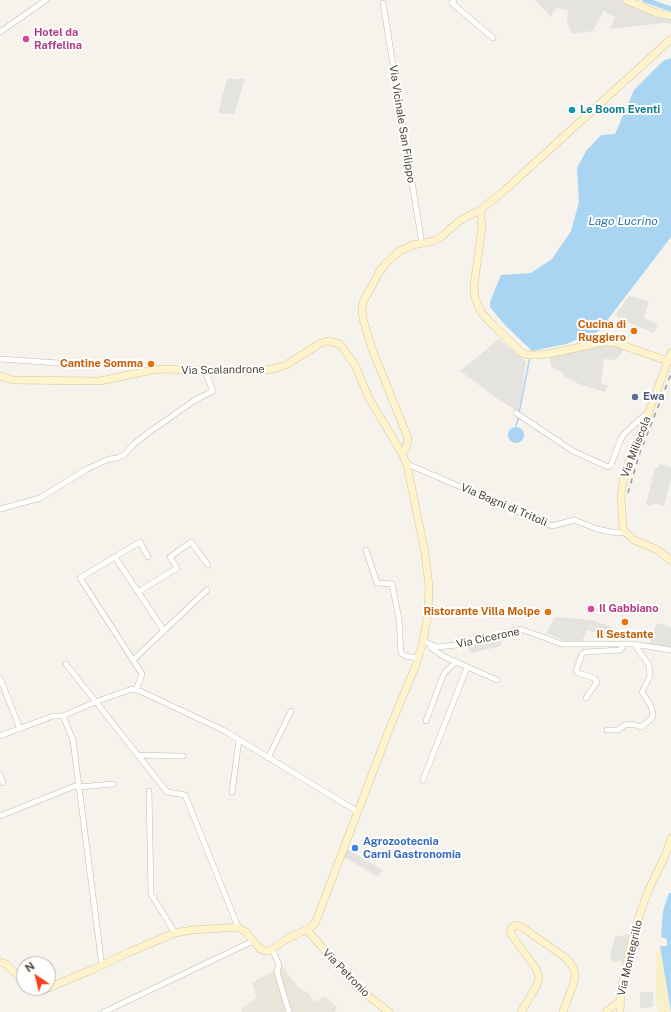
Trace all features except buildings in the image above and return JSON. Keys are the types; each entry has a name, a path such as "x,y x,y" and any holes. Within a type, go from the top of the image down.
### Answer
{"street":[{"path":"0,32 46,0"},
{"path":"454,0 452,3 494,38"},
{"path":"626,0 657,13 671,16"},
{"name":"Via Vicinale San Filippo","path":"383,3 422,244"},
{"path":"56,984 102,966 132,951 175,933 192,930 238,927 246,932 260,949 269,951 287,939 307,930 316,921 418,658 428,614 429,586 425,553 407,465 402,452 406,449 408,438 372,349 363,320 363,302 386,263 400,251 414,245 433,241 441,237 459,221 480,210 510,185 671,39"},
{"path":"480,210 482,226 474,286 475,298 482,312 489,321 522,353 530,355 548,354 603,342 616,342 668,361"},
{"name":"Via Scalandrone","path":"0,376 14,380 100,381 157,369 256,371 273,369 286,365 321,343 328,341 335,342 340,344 355,365 369,398 402,452"},
{"name":"Via Miliscola","path":"625,532 623,528 621,485 671,353"},
{"path":"0,359 58,363"},
{"path":"0,509 40,498 87,469 109,459 118,458 125,454 135,443 148,433 195,400 213,391 205,371"},
{"path":"518,415 574,451 608,467 611,465 624,434 650,409"},
{"path":"634,425 642,431"},
{"name":"Via Bagni di Tritoli","path":"407,465 552,526 574,520 596,529 625,532"},
{"path":"625,532 634,540 658,550 671,561"},
{"path":"136,690 142,674 80,578 140,542 148,557"},
{"path":"138,592 177,568 170,558 191,542 208,565"},
{"path":"366,550 377,583 392,584 399,619 400,653 405,656 418,658"},
{"path":"115,557 164,631"},
{"path":"133,660 207,590"},
{"name":"Via Cicerone","path":"423,641 438,647 467,644 520,629 543,636 561,644 634,644 671,650"},
{"path":"430,644 430,648 456,662 497,680"},
{"path":"586,698 597,682 594,678 576,671 582,654 586,652 621,650 623,644"},
{"path":"607,730 618,730 627,724 641,727 647,724 653,715 651,706 642,692 650,676 649,665 634,644"},
{"path":"426,721 445,672 456,662"},
{"path":"66,664 86,687 95,702 167,792 185,795 238,927"},
{"path":"423,780 467,667"},
{"path":"0,678 20,729"},
{"path":"0,736 53,716 63,716 95,702 132,689 225,731 358,812"},
{"path":"268,758 291,711"},
{"path":"63,716 72,740 102,966"},
{"path":"232,792 239,740"},
{"path":"138,755 183,756"},
{"path":"0,774 3,783"},
{"path":"0,816 75,786 79,787 114,784"},
{"path":"149,791 151,894 175,933"},
{"name":"Via Montegrillo","path":"620,1012 620,1000 634,931 648,891 665,856 671,838"},
{"path":"521,1012 537,985 539,978 532,963 510,932 512,927 517,925 566,958 573,967 574,982 563,1012"},
{"name":"Via Petronio","path":"307,930 358,988 389,1012"},
{"path":"104,1012 253,941"},
{"path":"272,949 279,965 277,972 288,1012"},
{"path":"0,962 6,964 16,974"},
{"path":"606,1012 620,1000"}],"shaded area":[{"path":"535,0 620,0 653,15 671,19 671,24 664,23 610,29 615,17 603,11 593,31 572,34 567,22 568,10 556,8 551,17"},
{"path":"227,79 245,79 234,114 218,113"},
{"path":"629,296 649,301 644,318 658,324 654,333 619,319 616,314"},
{"path":"499,339 526,362 519,412 498,399 460,371"},
{"path":"603,345 623,347 622,353 615,360 604,359 601,383 608,386 605,392 579,384 565,377 562,373 551,366 550,357"},
{"path":"660,464 671,467 671,478 664,506 653,503 652,506 646,504 655,468 658,468"},
{"path":"555,617 592,620 612,627 608,638 588,630 592,621 582,641 565,641 546,633"},
{"path":"657,623 671,627 671,648 649,645"},
{"path":"506,636 507,638 502,641 502,645 498,647 470,653 468,646"},
{"path":"347,849 383,870 378,877 344,857"},
{"path":"629,934 623,961 614,962 610,956 615,937"},
{"path":"282,966 299,988 308,993 314,1002 325,996 338,1008 334,1012 242,1012 240,1010 257,997 252,983"},
{"path":"640,992 653,992 653,1007 640,1008"}],"sand":[{"path":"660,946 670,1000 670,1012 659,1012 656,1002 656,953"}],"water":[{"name":"Lago Lucrino","path":"671,58 671,237 599,331 566,344 532,351 504,324 490,307 490,302 501,275 531,273 552,259 571,231 579,202 577,168 586,151 601,135 615,134 634,90 663,61"},
{"path":"513,427 519,427 524,432 522,441 519,443 513,443 508,438 508,432"},
{"path":"669,893 671,893 671,1012 660,946 667,946 667,939 661,937 663,911"}],"waterway":[{"path":"645,0 671,9"},
{"path":"519,413 530,357"},
{"path":"516,426 519,416"}],"railway":[{"path":"628,493 639,455 671,374"}],"place":[{"name":"Hotel da Raffelina","path":"26,39"},
{"name":"Le Boom Eventi","path":"572,110"},
{"name":"Cucina di Ruggiero","path":"634,331"},
{"name":"Cantine Somma","path":"151,364"},
{"name":"Ewa","path":"635,397"},
{"name":"Il Gabbiano","path":"591,609"},
{"name":"Ristorante Villa Molpe","path":"548,612"},
{"name":"Il Sestante","path":"625,622"},
{"name":"Agrozootecnia Carni Gastronomia","path":"355,848"}]}
